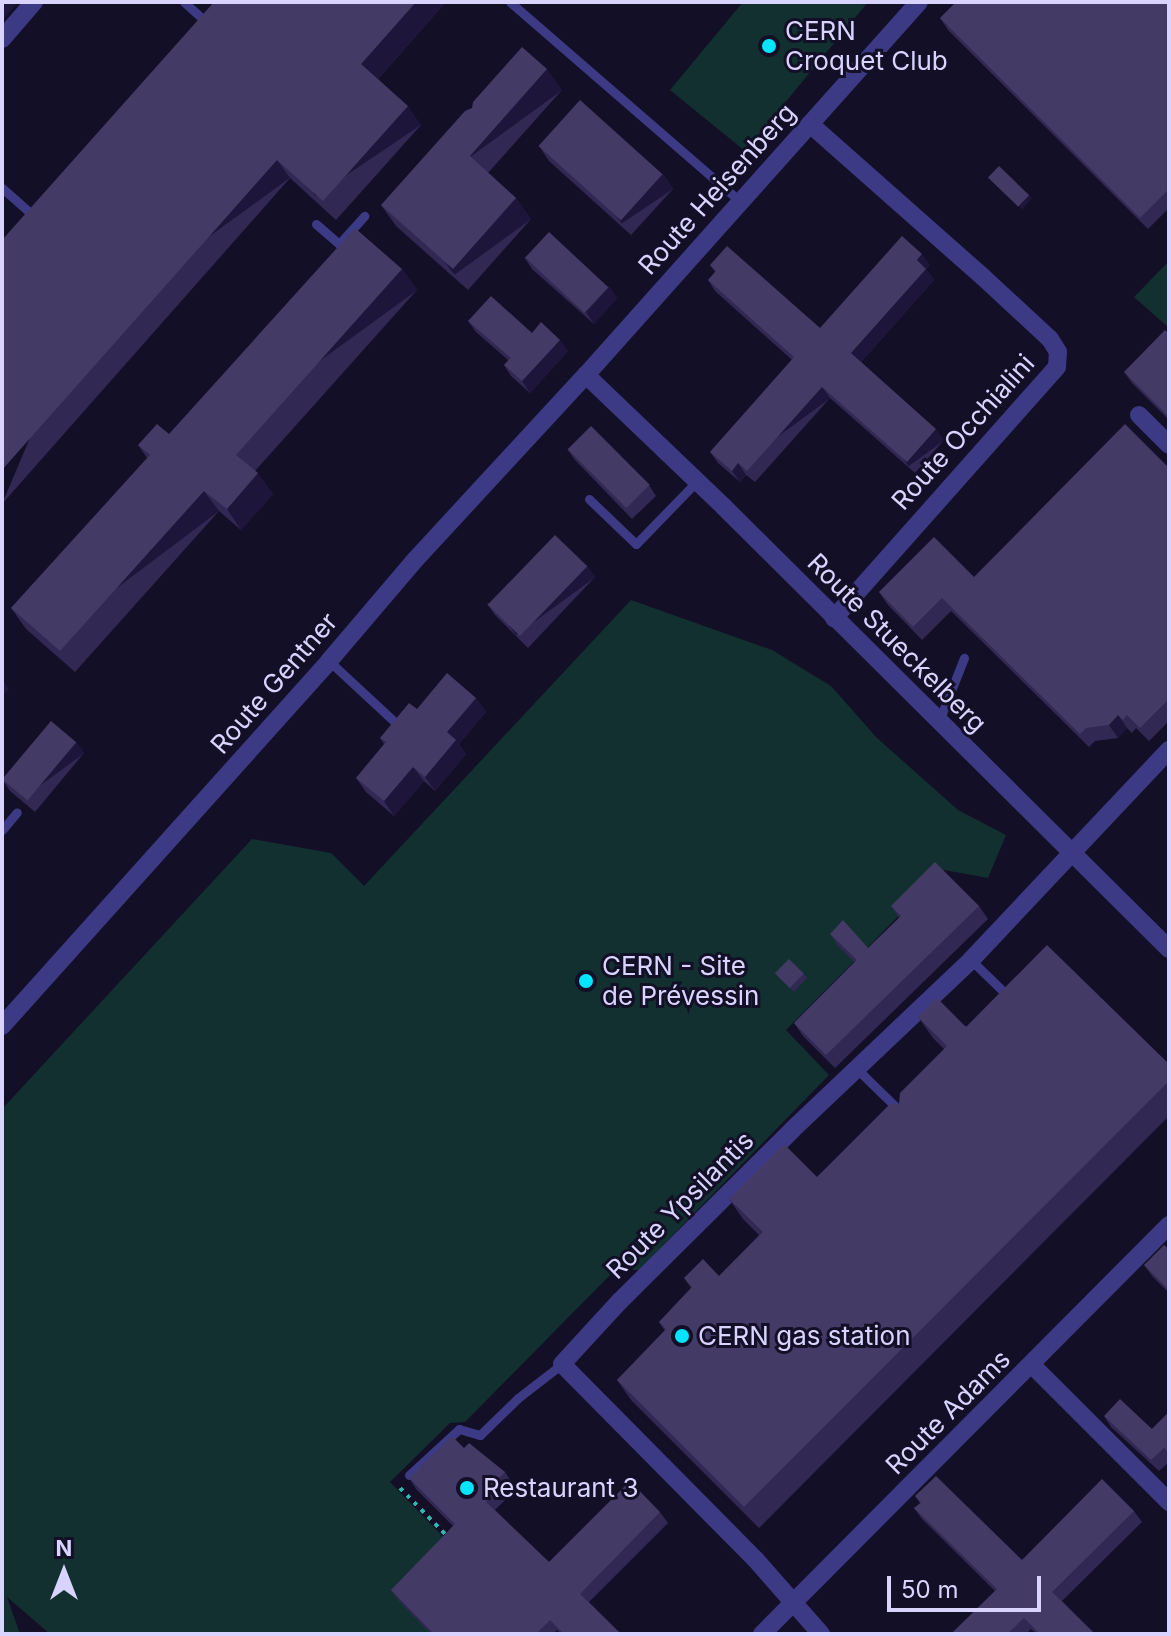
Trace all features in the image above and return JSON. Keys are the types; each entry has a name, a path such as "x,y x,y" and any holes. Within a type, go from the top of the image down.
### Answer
{"street":[{"path":"2,39 34,2"},
{"name":"Route Heisenberg","path":"586,375 919,2"},
{"name":"Route Occhialini","path":"810,124 1050,339 1058,352 1057,367 834,618"},
{"name":"Route Stueckelberg","path":"586,375 1074,852 1169,949"},
{"name":"Route Gentner","path":"2,1026 329,661 415,560 586,375"},
{"path":"1139,415 1169,445"},
{"name":"Route Ypsilantis","path":"562,1364 631,1290 971,960 1169,750"},
{"name":"Route Adams","path":"762,1634 1169,1225"},
{"path":"562,1364 755,1559 821,1634"},
{"path":"1032,1365 1169,1502"}],"lane":[{"path":"184,2 205,21"},
{"path":"510,2 740,201"},
{"path":"2,188 37,218"},
{"path":"316,224 339,244 364,216"},
{"path":"589,499 636,544 697,481"},
{"path":"939,721 964,658"},
{"path":"329,661 397,724"},
{"path":"2,830 17,812"},
{"path":"971,960 1013,1001"},
{"path":"857,1069 909,1119"},
{"path":"409,1475 444,1439 459,1429 480,1435 518,1398 562,1364"}],"path":[{"path":"409,1475 396,1483 455,1542"},
{"path":"447,1535 455,1527"}],"green space":[{"name":"CERN Croquet Club","path":"743,2 868,2 745,151 670,90"},
{"path":"1169,261 1169,328 1134,297"},
{"path":"631,600 772,650 831,686 877,738 958,810 1006,835 988,878 944,870 786,1030 829,1075 639,1270 615,1270 465,1422 450,1423 390,1482 452,1546 431,1634 50,1634 7,1597 20,1634 2,1634 2,1109 252,839 331,853 364,886"}],"building":[{"path":"214,2 416,2 361,64 408,106 323,201 277,160 2,470 2,240"},
{"path":"956,2 1169,2 1169,189 1140,218 940,18"},
{"path":"522,47 547,69 470,156 516,198 453,269 381,205 465,111 472,108 473,102"},
{"path":"580,100 662,174 621,220 539,146"},
{"path":"999,166 1029,195 1018,207 988,178"},
{"path":"355,228 402,269 236,455 258,473 227,509 204,491 60,651 11,608 150,455 138,445 157,424 169,434"},
{"path":"549,232 608,287 584,313 525,258"},
{"path":"902,236 922,254 917,260 926,269 851,353 936,429 907,462 822,387 747,471 738,463 732,471 710,452 794,357 708,280 716,271 710,265 727,246 820,328"},
{"path":"491,296 532,333 541,322 560,340 522,381 504,365 511,358 468,321"},
{"path":"1165,330 1169,334 1169,417 1124,372"},
{"path":"1125,424 1169,468 1169,699 1140,728 1127,715 1123,720 1118,715 1109,725 1086,728 1080,734 942,598 913,627 879,592 934,537 974,577"},
{"path":"591,426 650,485 626,508 568,449"},
{"path":"555,535 587,566 520,636 488,605"},
{"path":"447,673 476,698 447,732 456,740 425,777 413,767 384,801 356,778 386,742 380,738 409,703 417,709"},
{"path":"51,721 76,742 27,800 2,779"},
{"path":"935,862 979,906 826,1055 794,1023 857,960 830,934 843,920 868,948 901,916 891,906"},
{"path":"1047,945 1169,1064 1169,1081 744,1507 617,1380 666,1329 659,1322 692,1287 684,1278 703,1259 719,1276 763,1232 729,1199 784,1144 817,1177 890,1104 899,1104 900,1093 947,1046 918,1017 937,998 966,1027"},
{"path":"789,959 804,974 790,988 775,973"},
{"path":"1164,1245 1169,1249 1169,1290 1144,1265"},
{"path":"1120,1399 1152,1429 1169,1412 1169,1452 1164,1448 1151,1460 1104,1416"},
{"path":"452,1436 464,1448 469,1443 505,1472 495,1482 501,1486 486,1502 549,1562 630,1481 660,1512 580,1594 621,1634 564,1634 550,1620 536,1634 434,1634 391,1590 455,1524 409,1478"},
{"path":"936,1476 1022,1560 1102,1479 1134,1511 1052,1592 1095,1634 1040,1634 1024,1618 1007,1634 951,1634 997,1589 914,1508 921,1503 915,1496"}],"place":[{"name":"CERN Croquet Club","path":"769,46"},
{"name":"CERN - Site de Prévessin","path":"586,981"},
{"name":"CERN gas station","path":"682,1336"},
{"name":"Restaurant 3","path":"467,1488"}]}
